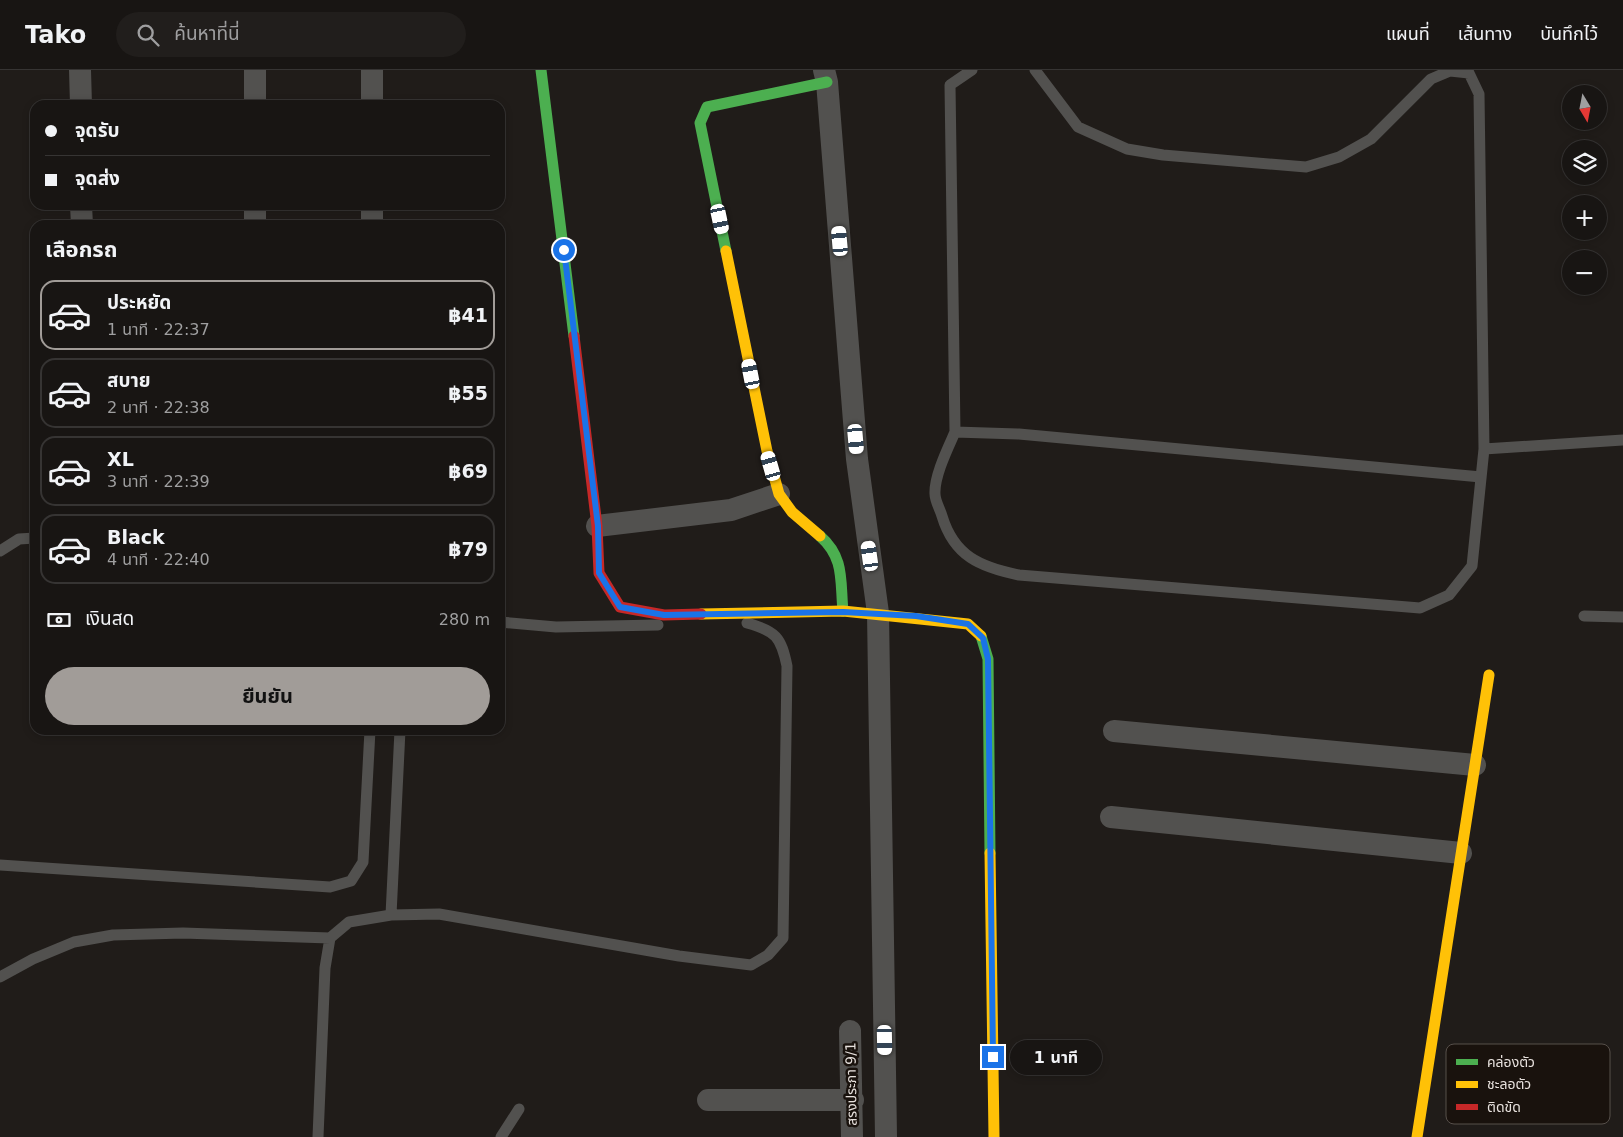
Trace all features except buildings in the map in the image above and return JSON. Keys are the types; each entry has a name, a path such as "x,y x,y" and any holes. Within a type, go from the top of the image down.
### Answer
{"street":[{"path":"80,70 81,100"},
{"path":"255,70 255,100"},
{"path":"372,70 372,100"},
{"path":"541,70 598,526 599,573 620,607 664,615 878,613 968,624 983,638 988,659 994,1137"},
{"path":"843,612 838,558 828,544 792,512 779,494 767,451 700,122 707,107 825,76 857,459 878,613 886,1137"},
{"path":"598,526 731,510 779,494"},
{"path":"1417,1137 1489,675"},
{"path":"1114,731 1475,765"},
{"path":"1111,817 1461,853"},
{"name":"สรงประภา 9/1","path":"850,1031 853,1100 852,1137"},
{"path":"708,1100 853,1100"}],"lane":[{"path":"972,70 950,85 955,432 942,464 935,494 946,530 965,556 992,569 1028,576 1420,608 1449,595 1472,566 1484,450 1479,94 1469,72 1450,71 1431,79 1371,139 1339,157 1306,167 1163,155 1127,149 1078,127 1036,70"},
{"path":"955,432 1019,434 1481,477"},
{"path":"1484,450 1623,440"},
{"path":"0,552 19,539 30,538"},
{"path":"1584,616 1623,617"},
{"path":"318,1137 325,968 330,938 349,922 391,915 440,914 679,956 751,965 768,955 783,938 787,666 782,643 768,628 745,622 556,627 505,622"},
{"path":"0,865 330,887 351,881 363,862 370,735"},
{"path":"391,915 400,735"},
{"path":"0,978 33,960 74,942 113,935 183,933 330,938"},
{"path":"501,1137 519,1110"}],"traffic: fast":[{"path":"541,70 574,336"},
{"path":"726,251 700,123 707,107 827,82"},
{"path":"820,536 834,553 840,570 843,611"},
{"path":"981,636 988,659 990,853"}],"traffic: slow":[{"path":"726,251 767,451 779,494 792,512 820,536"},
{"path":"701,614 843,611 968,624 981,636"},
{"path":"1417,1137 1489,675"},
{"path":"990,853 994,1137"}],"traffic: jam":[{"path":"574,336 597,526 599,573 620,607 664,615 701,614"}],"route":[{"path":"564,250 598,526 599,573 620,607 664,615 843,612 916,616 968,624 983,638 988,659 993,1057"}]}
